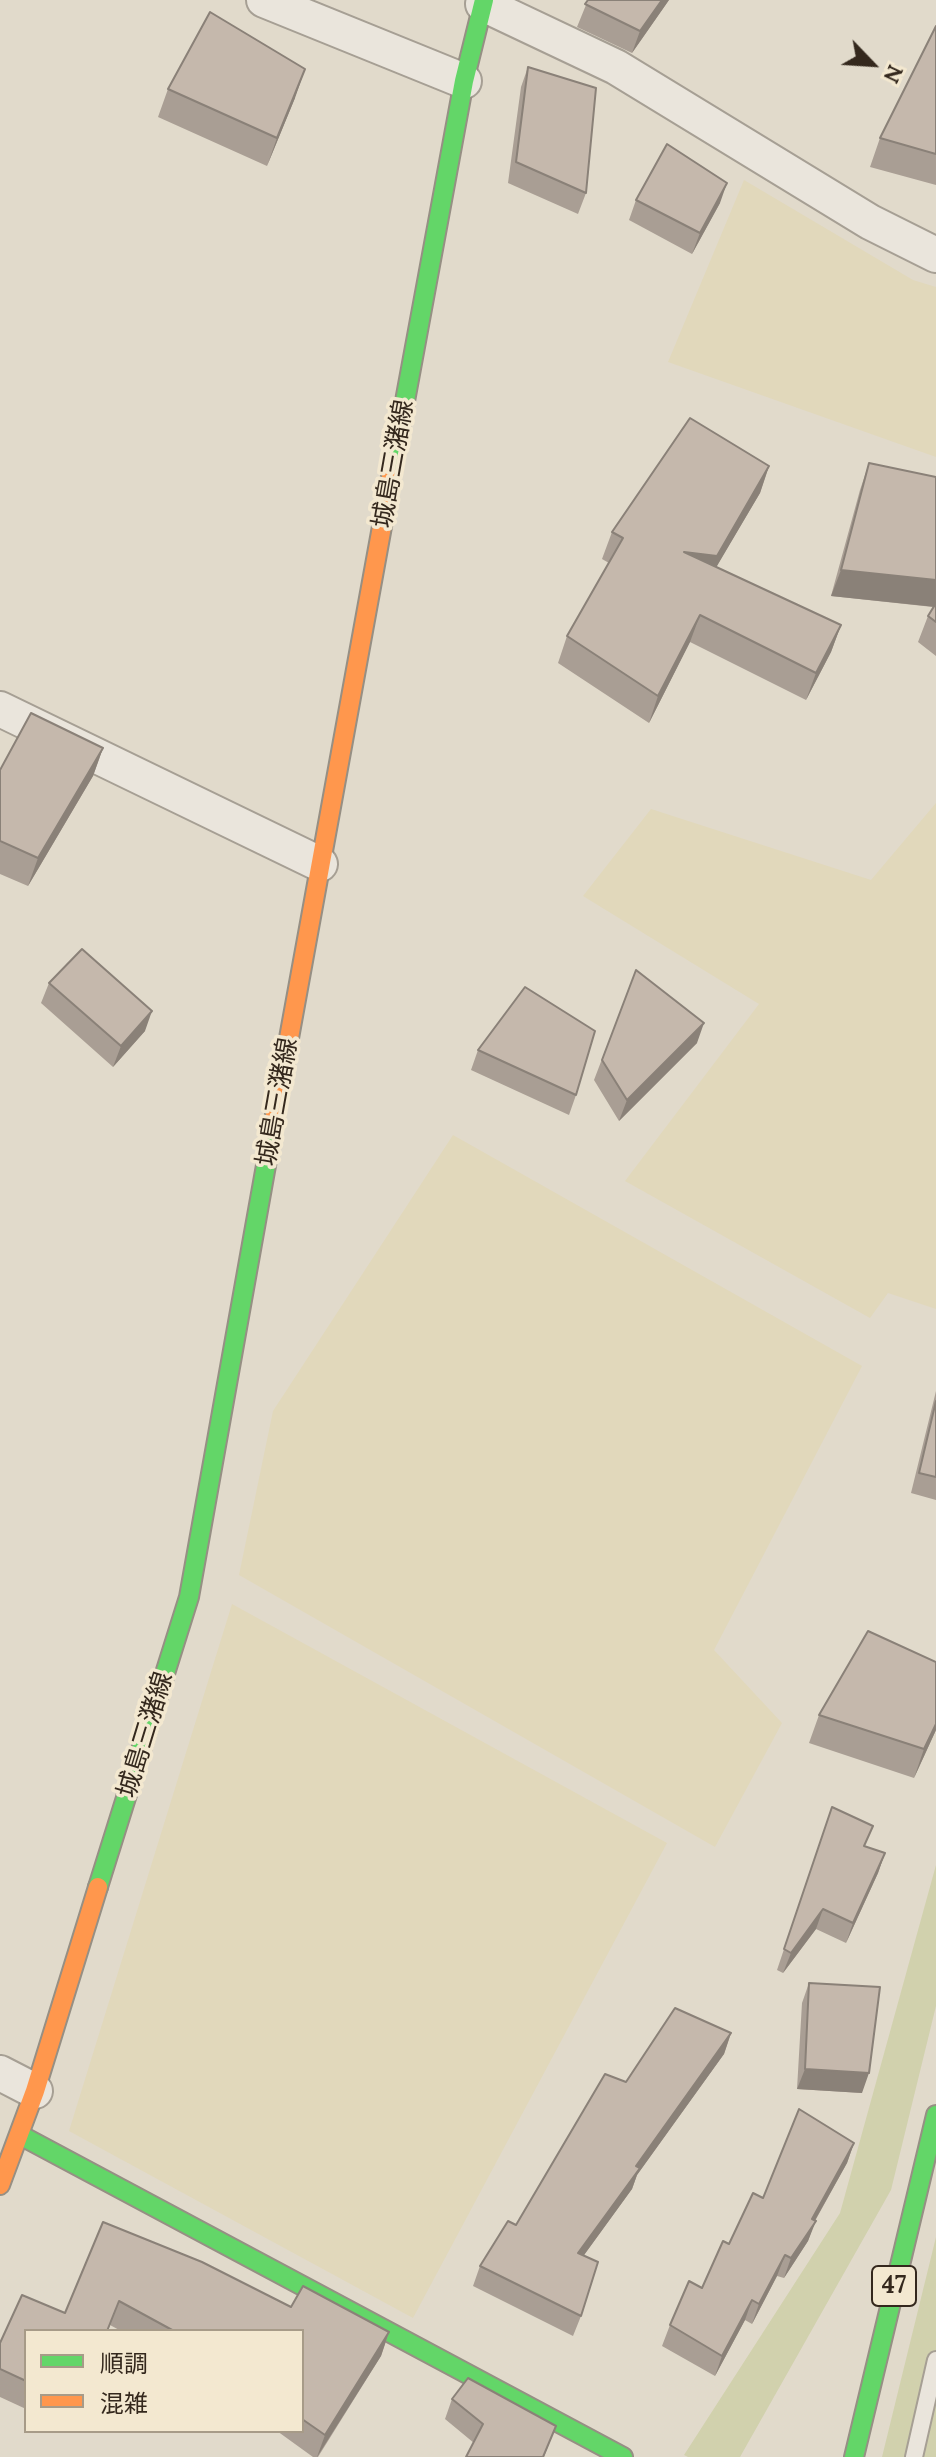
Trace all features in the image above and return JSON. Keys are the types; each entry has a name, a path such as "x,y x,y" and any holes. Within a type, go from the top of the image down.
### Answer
{"main road":[{"name":"城島三潴線","path":"0,2185 35,2091 189,1597 464,81 483,2"},
{"name":"47","path":"854,2457 936,2115"},
{"path":"20,2135 623,2457"}],"street":[{"path":"264,0 464,81"},
{"path":"483,2 616,67 870,222 936,255"},
{"path":"0,709 320,864"},
{"path":"0,2073 35,2091"}],"lane":[{"path":"914,2457 936,2360"},
{"path":"922,2416 936,2405"}],"shaded area":[{"path":"744,180 913,280 936,287 936,457 668,362"},
{"path":"936,803 936,1309 888,1293 870,1318 625,1181 759,1004 583,896 651,809 871,880"},
{"path":"453,1135 862,1366 714,1650 782,1723 715,1847 239,1575 273,1411"},
{"path":"232,1604 667,1843 413,2318 69,2131"}],"green space":[{"path":"936,1865 936,2006 891,2190 740,2457 688,2457 684,2455 840,2213"},
{"path":"936,2237 936,2457 882,2457"}],"building":[{"path":"588,0 662,0 640,31 585,4"},
{"path":"210,12 305,69 277,138 168,89"},
{"path":"936,26 936,154 880,138"},
{"path":"528,67 596,88 586,193 516,162"},
{"path":"667,144 727,183 700,233 636,200"},
{"path":"690,418 769,466 717,556 684,552 841,625 816,673 700,615 658,696 567,636 623,538 612,532"},
{"path":"869,463 936,477 936,580 841,570"},
{"path":"936,603 936,622 928,616"},
{"path":"31,713 103,748 38,858 0,841 0,770"},
{"path":"82,949 152,1011 121,1046 49,983"},
{"path":"636,970 704,1023 627,1100 602,1060"},
{"path":"525,987 595,1031 576,1095 478,1050"},
{"path":"936,1401 936,1477 919,1473"},
{"path":"868,1631 936,1662 936,1724 924,1749 819,1715"},
{"path":"832,1807 873,1826 864,1846 885,1853 853,1923 823,1909 791,1953 784,1949"},
{"path":"809,1983 880,1987 869,2073 805,2069"},
{"path":"675,2008 731,2033 578,2253 598,2262 581,2316 480,2266 508,2221 516,2225 605,2074 626,2082"},
{"path":"799,2109 854,2143 812,2219 816,2221 791,2258 785,2255 759,2304 752,2300 722,2356 670,2325 689,2281 702,2288 723,2241 729,2244 753,2193 763,2198"},
{"path":"103,2222 202,2262 291,2307 303,2286 389,2332 325,2435 304,2420 304,2329 170,2329 119,2301 108,2329 24,2329 24,2380 0,2369 0,2343 22,2295 65,2313"},
{"path":"468,2378 556,2426 543,2457 466,2457 483,2424 452,2399"}],"traffic: fast":[{"path":"391,477 464,81 484,0"},
{"path":"98,1887 189,1597 275,1115"},
{"path":"854,2457 936,2115"},
{"path":"20,2135 623,2457"}],"traffic: slow":[{"path":"275,1115 391,477"},
{"path":"0,2185 35,2091 98,1887"}]}
